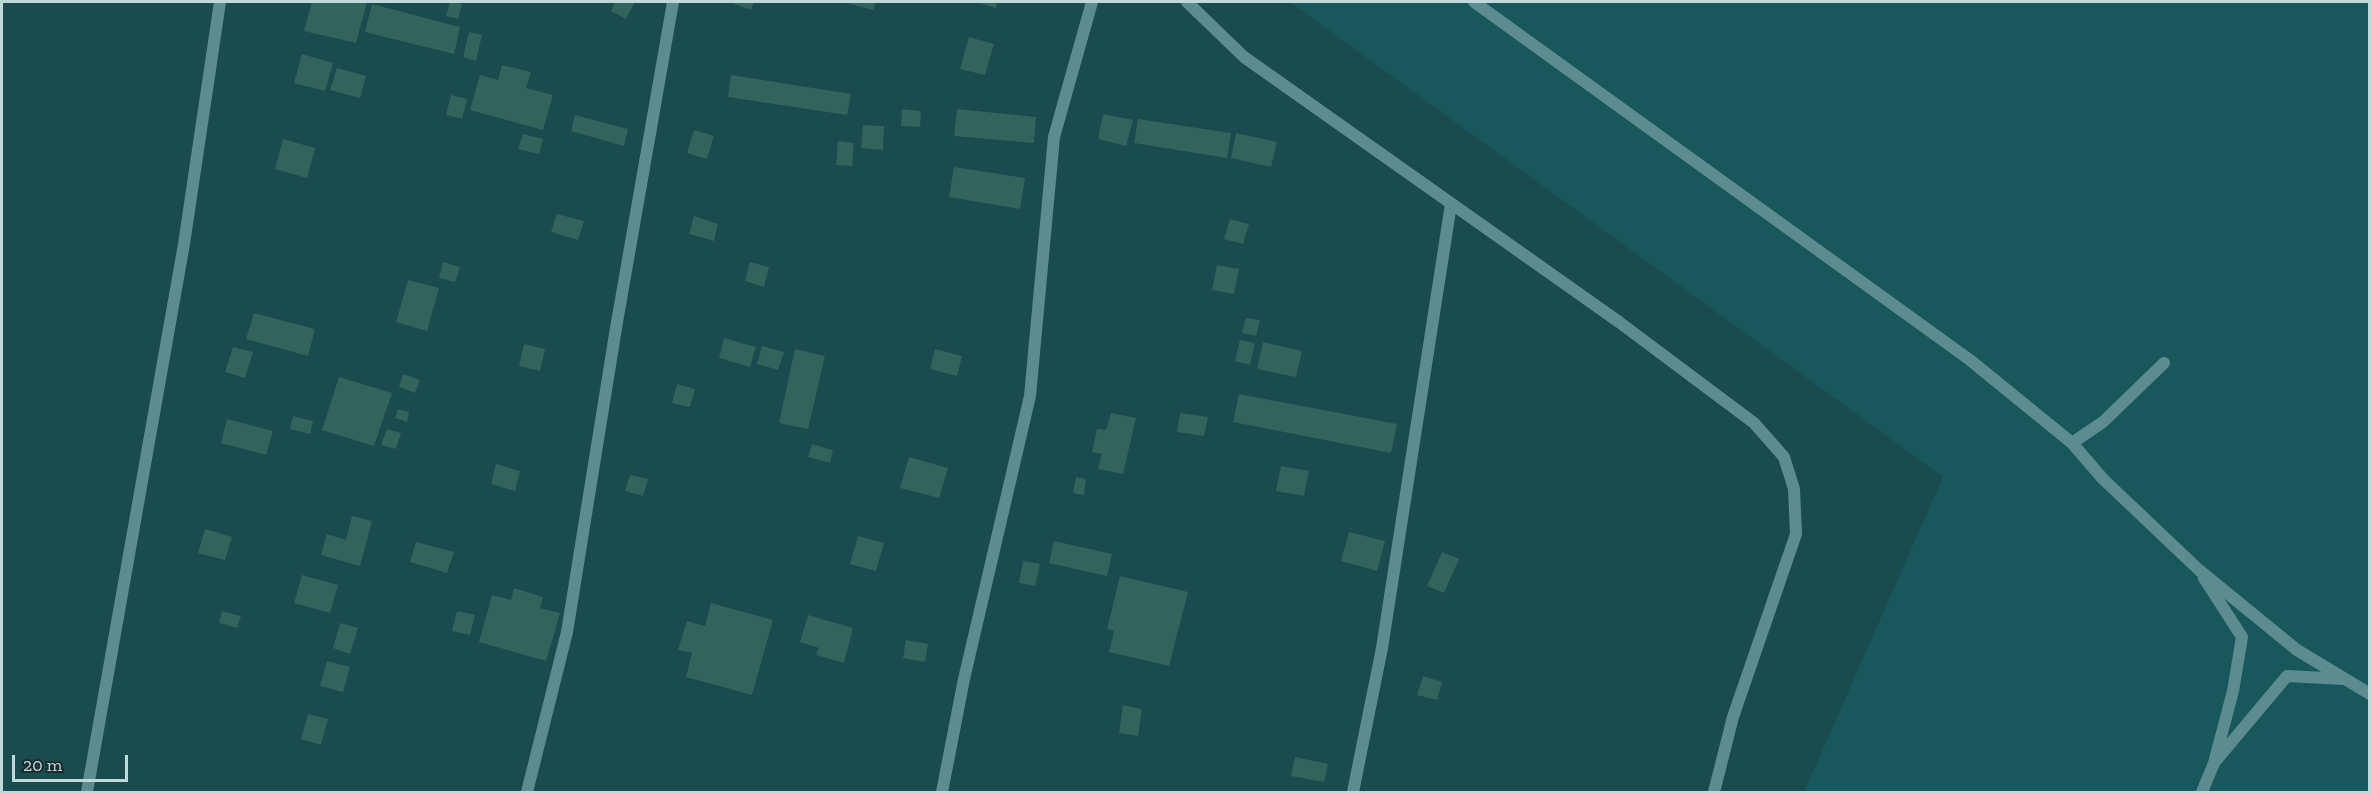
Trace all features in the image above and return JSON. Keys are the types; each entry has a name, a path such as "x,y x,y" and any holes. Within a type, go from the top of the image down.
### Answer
{"street":[{"path":"87,792 184,244 220,2"},
{"path":"527,792 567,632 616,328 673,2"},
{"path":"942,792 964,679 1030,396 1054,137 1092,2"},
{"path":"1187,2 1244,57 1619,322 1754,423 1784,457 1794,489 1796,534 1733,717 1714,792"},
{"path":"1474,2 1970,360 2072,443 2103,479 2199,570 2298,650 2370,694"},
{"path":"1353,792 1382,648 1451,204"},
{"path":"2072,443 2103,422 2164,363"},
{"path":"2199,570 2242,638 2233,691 2214,763 2202,792"},
{"path":"2214,763 2287,676 2348,679"}],"shaded area":[{"path":"1290,2 2369,2 2369,792 1804,792 1943,477"}],"building":[{"path":"312,2 367,2 356,43 304,31"},
{"path":"450,2 462,4 458,19 446,16"},
{"path":"615,2 635,2 626,19 611,11"},
{"path":"729,2 754,2 751,10"},
{"path":"843,2 876,2 873,10"},
{"path":"976,2 997,2 996,8"},
{"path":"372,4 460,27 454,54 365,32"},
{"path":"469,32 482,35 476,61 463,57"},
{"path":"969,37 994,44 985,75 960,69"},
{"path":"302,54 333,63 325,91 294,83"},
{"path":"502,65 531,72 526,88 553,95 543,130 470,110 480,75 498,80"},
{"path":"337,68 366,76 360,98 330,90"},
{"path":"731,75 851,94 847,115 728,97"},
{"path":"451,95 467,99 462,119 446,115"},
{"path":"902,109 921,111 920,127 901,126"},
{"path":"957,109 1036,117 1034,143 954,136"},
{"path":"1103,114 1133,120 1126,146 1098,139"},
{"path":"575,115 628,129 624,146 571,131"},
{"path":"1138,119 1231,133 1227,158 1134,143"},
{"path":"863,125 884,126 883,150 861,148"},
{"path":"694,130 714,136 707,159 687,153"},
{"path":"1236,133 1277,142 1271,167 1231,158"},
{"path":"523,134 543,139 539,154 518,149"},
{"path":"283,139 315,148 307,178 275,169"},
{"path":"838,141 854,143 852,166 836,165"},
{"path":"954,167 1025,178 1020,209 949,197"},
{"path":"557,214 584,221 578,240 551,232"},
{"path":"694,216 718,224 714,241 689,234"},
{"path":"1230,219 1249,224 1243,244 1224,239"},
{"path":"443,262 460,267 455,282 439,278"},
{"path":"750,262 769,267 764,287 745,281"},
{"path":"1217,265 1239,269 1234,294 1212,290"},
{"path":"408,280 439,288 427,331 396,322"},
{"path":"254,313 315,329 308,356 246,339"},
{"path":"1246,318 1260,320 1256,336 1242,333"},
{"path":"724,338 756,347 750,367 719,358"},
{"path":"1240,340 1255,343 1250,365 1235,361"},
{"path":"1263,342 1302,351 1296,377 1257,369"},
{"path":"524,344 545,349 540,371 519,366"},
{"path":"762,346 784,352 778,370 757,364"},
{"path":"233,347 253,352 245,378 225,372"},
{"path":"795,349 825,356 808,429 779,423"},
{"path":"935,349 962,356 957,376 930,369"},
{"path":"403,374 420,380 415,393 399,387"},
{"path":"339,377 392,393 374,446 322,430"},
{"path":"677,384 695,389 690,407 672,403"},
{"path":"1239,394 1397,424 1391,453 1233,422"},
{"path":"398,409 409,412 407,422 395,418"},
{"path":"1111,413 1136,418 1123,474 1098,469 1102,454 1092,452 1097,429 1106,430"},
{"path":"1180,413 1208,417 1204,436 1177,432"},
{"path":"293,416 313,421 310,434 290,429"},
{"path":"227,419 273,431 266,455 221,443"},
{"path":"387,429 401,433 396,449 381,445"},
{"path":"812,444 833,450 830,463 808,457"},
{"path":"909,457 948,468 939,498 900,488"},
{"path":"496,464 520,471 515,491 491,484"},
{"path":"1281,466 1309,471 1304,496 1276,491"},
{"path":"630,475 648,479 643,496 625,491"},
{"path":"1076,477 1086,479 1084,495 1073,493"},
{"path":"352,516 372,521 360,566 321,555 327,534 346,540"},
{"path":"205,529 232,537 225,560 198,553"},
{"path":"1349,532 1385,541 1377,571 1341,561"},
{"path":"858,536 884,543 876,571 850,564"},
{"path":"1054,541 1112,554 1107,576 1049,563"},
{"path":"416,542 454,552 447,573 410,562"},
{"path":"1442,552 1459,559 1444,593 1427,586"},
{"path":"1023,561 1040,564 1035,586 1019,583"},
{"path":"302,575 338,585 330,613 294,603"},
{"path":"1120,576 1188,592 1169,666 1109,652 1114,631 1107,629"},
{"path":"514,588 543,597 540,608 560,613 546,661 479,642 492,595 511,600"},
{"path":"711,603 773,620 752,695 686,677 692,653 678,650 687,621 705,626"},
{"path":"222,611 241,616 237,628 219,623"},
{"path":"457,611 475,615 470,635 452,631"},
{"path":"808,615 853,628 844,663 816,655 819,648 800,642"},
{"path":"340,623 358,628 350,654 333,648"},
{"path":"906,640 928,644 925,662 903,658"},
{"path":"327,661 350,667 343,692 320,686"},
{"path":"1423,676 1442,682 1437,700 1417,695"},
{"path":"1123,705 1142,709 1138,736 1119,733"},
{"path":"308,714 328,719 321,745 301,739"},
{"path":"1295,757 1328,764 1324,782 1291,776"}]}
